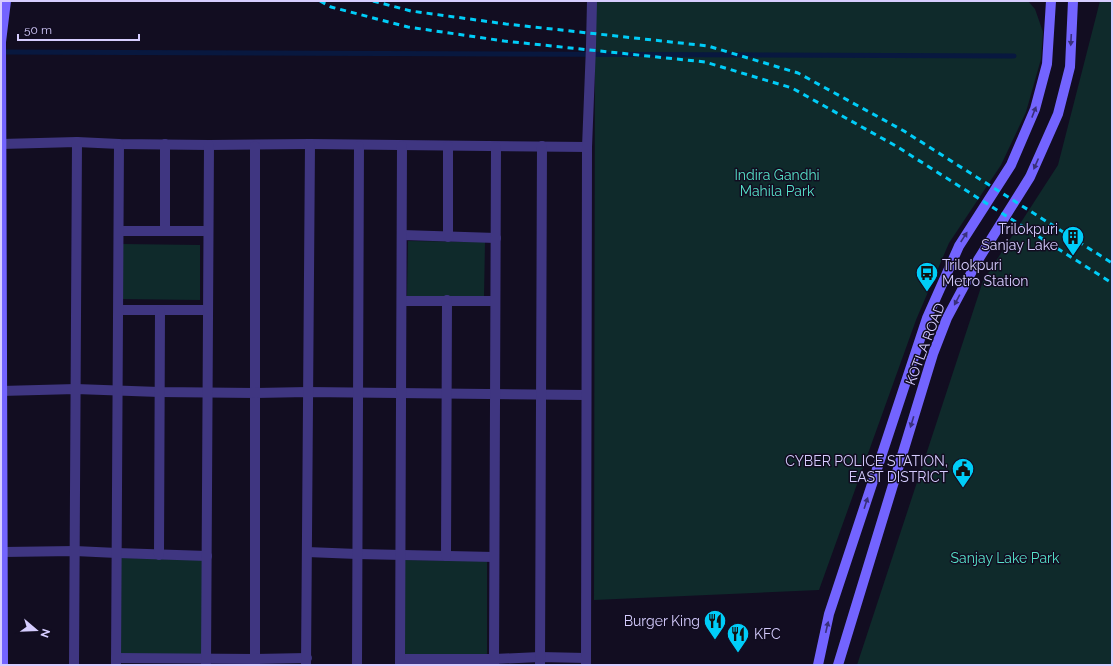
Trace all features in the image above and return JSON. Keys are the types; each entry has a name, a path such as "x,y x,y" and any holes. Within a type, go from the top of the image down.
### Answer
{"main road":[{"path":"3,665 1,42 6,1"},
{"name":"KOTLA ROAD","path":"818,665 829,614 927,318 958,246 1011,165 1035,109 1047,64 1051,1"},
{"name":"KOTLA ROAD","path":"838,665 933,354 944,325 978,260 1030,177 1058,114 1070,67 1073,1"}],"street":[{"path":"402,146 400,662 586,662 587,147 592,1"},
{"path":"2,144 77,142 255,146 310,144 360,146 587,147"},
{"path":"74,665 77,142"},
{"path":"120,144 116,662 306,661 310,144"},
{"path":"165,144 165,230"},
{"path":"206,662 209,145"},
{"path":"255,146 255,662"},
{"path":"357,665 360,146"},
{"path":"448,146 448,237"},
{"path":"540,661 542,146"},
{"path":"494,662 496,147"},
{"path":"119,231 208,231"},
{"path":"402,235 496,238"},
{"path":"446,556 447,300"},
{"path":"402,301 495,301"},
{"path":"118,310 208,310"},
{"path":"159,555 160,311"},
{"path":"2,391 76,389 118,392 308,392 358,394 586,395"},
{"path":"3,552 75,551 117,554 207,556"},
{"path":"307,552 494,557"}],"green space":[{"name":"Indira Gandhi Mahila Park","path":"595,1 1028,1 1035,9 1043,32 1041,59 1026,112 1001,165 949,243 916,320 819,590 594,600"},
{"name":"Sanjay Lake Park","path":"1100,1 1112,1 1112,665 857,665 983,281 1058,165"},
{"path":"408,241 485,242 484,297 407,296"},
{"path":"123,244 200,245 200,300 122,299"},
{"path":"118,558 203,559 202,654 117,655"},
{"path":"403,560 487,561 487,656 402,657"}],"waterway":[{"path":"1,52 1014,56"}],"railway":[{"path":"320,1 331,7 408,27 504,41 705,62 792,88 896,146 1112,283"},
{"path":"373,1 411,11 506,24 708,46 798,73 904,131 1112,263"}],"place":[{"name":"Trilokpuri Sanjay Lake","path":"1073,256"},
{"name":"Trilokpuri Metro Station","path":"927,292"},
{"name":"CYBER POLICE STATION, EAST DISTRICT","path":"963,488"},
{"name":"Burger King","path":"715,640"},
{"name":"KFC","path":"738,654"}]}
